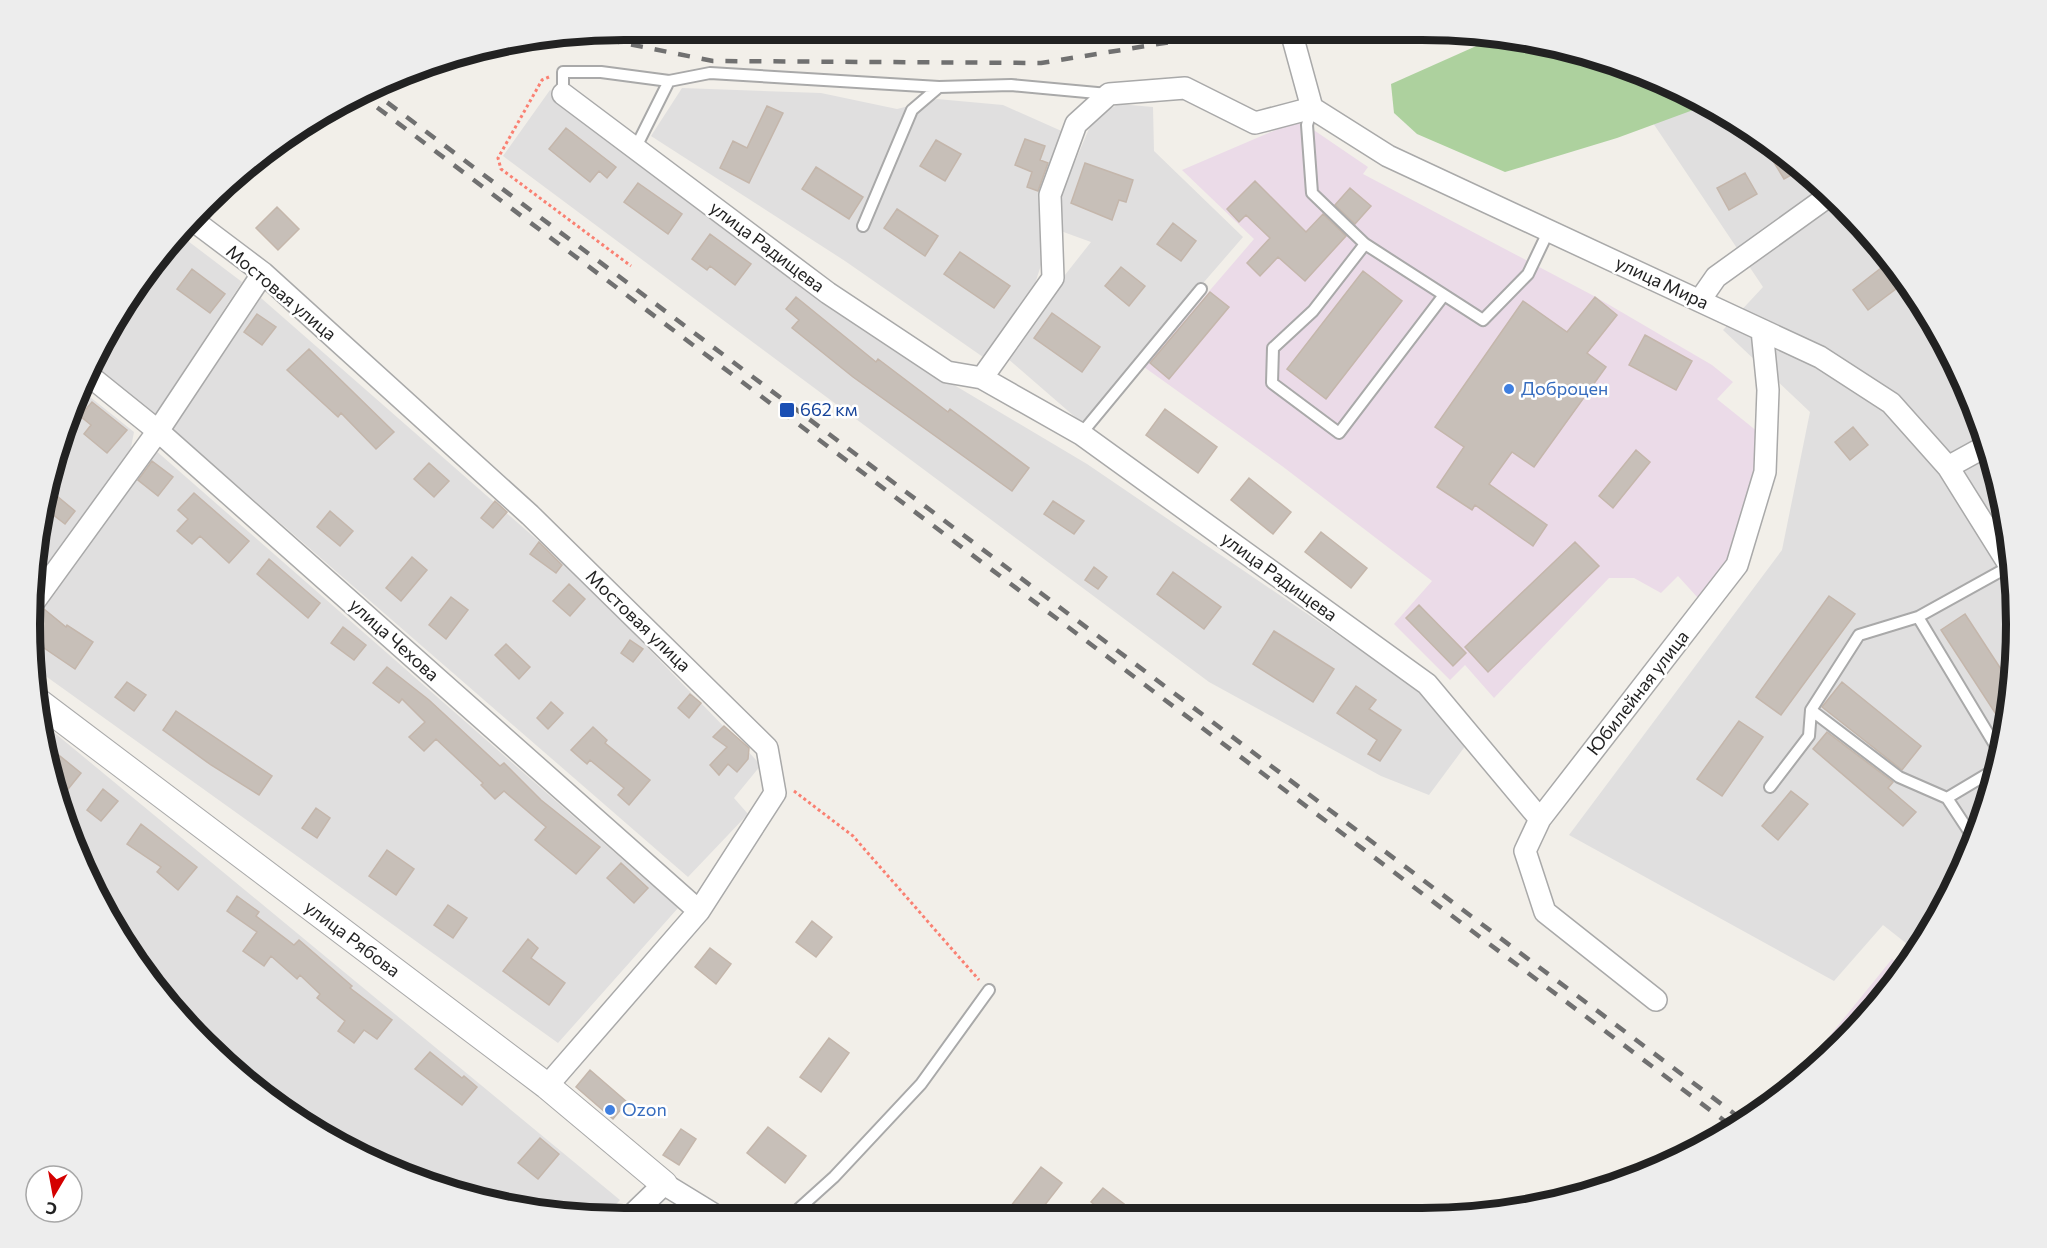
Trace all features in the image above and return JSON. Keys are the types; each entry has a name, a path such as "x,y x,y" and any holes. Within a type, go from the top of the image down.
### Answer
{"street":[{"path":"982,378 1053,278 1050,195 1076,124 1109,94 1185,88 1255,123 1312,108 1293,40"},
{"name":"улица Радищева","path":"562,94 838,299 947,372 982,378 1081,434 1426,684 1540,819"},
{"name":"улица Мира","path":"1312,108 1388,156 1820,357 1891,403 1948,467 2003,554"},
{"path":"1700,300 1716,277 1824,200"},
{"name":"Мостовая улица","path":"199,224 262,273 530,515 767,748 775,793 699,911 547,1086"},
{"path":"42,591 158,431 262,273"},
{"name":"Юбилейная улица","path":"1656,1000 1545,912 1525,851 1540,819 1737,565 1765,472 1768,390 1762,330"},
{"name":"улица Чехова","path":"95,380 158,431 699,911"},
{"path":"1948,467 1980,449"},
{"name":"улица Рябова","path":"46,708 547,1086 664,1184"},
{"path":"639,1208 664,1184 703,1208"}],"lane":[{"path":"562,94 563,72 601,72 669,81 710,73 939,87 1011,85 1109,94"},
{"path":"636,147 669,81"},
{"path":"863,226 912,110 939,87"},
{"path":"1312,108 1307,125 1312,193 1365,244 1483,320 1528,274 1549,230"},
{"path":"1365,244 1314,311 1273,348 1272,383 1339,433 1444,295"},
{"path":"1081,434 1201,289"},
{"path":"1770,787 1809,736 1811,710 1859,635 1918,617 2004,572"},
{"path":"1918,617 1994,743"},
{"path":"1811,710 1899,777 1947,798 1969,831"},
{"path":"1947,798 1987,774"},
{"path":"800,1208 834,1177 921,1084 988,990"}],"path":[{"path":"563,72 542,80 502,146 498,158 501,169 631,266"},
{"path":"772,774 853,836 951,951 988,990"}],"shaded area":[{"path":"682,88 821,93 897,109 937,99 1003,105 1066,133 1047,246 1028,306 983,357 845,261 651,136"},
{"path":"550,90 875,338 1087,464 1413,686 1466,745 1429,795 1381,776 1209,682 503,156"},
{"path":"1683,102 1715,119 1778,161 1808,185 1862,239 1908,300 1946,366 1976,436 1995,510 2002,548 2005,586 2005,662 2002,700 1995,738 1976,812 1946,882 1909,946 1883,925 1834,981 1569,835 1782,550 1810,412 1723,330 1763,287 1653,123"},
{"path":"1119,104 1153,107 1154,151 1243,237 1082,423 1007,358 1061,280 1091,242 1058,230 1057,204 1094,117"},
{"path":"1299,120 1368,167 1363,174 1594,296 1712,365 1733,382 1717,399 1763,436 1735,549 1698,598 1678,576 1661,593 1634,578 1609,578 1494,698 1465,665 1450,680 1394,624 1432,581 1282,466 1144,367 1254,239 1182,170"},
{"path":"185,239 242,282 155,415 100,369 139,300"},
{"path":"261,298 575,573 761,765 734,798 748,814 688,877 171,428"},
{"path":"88,395 134,432 129,458 43,571 45,548 60,473 71,436"},
{"path":"154,449 678,908 558,1043 43,674 41,609"},
{"path":"50,729 620,1200 613,1207 548,1203 473,1188 436,1177 366,1147 332,1129 269,1087 239,1063 185,1009 139,948 119,916 101,882 71,812"},
{"path":"1892,959 1897,963 1862,1009 1807,1064"}],"green space":[{"path":"1482,44 1499,45 1574,60 1611,71 1696,109 1617,138 1505,172 1417,134 1394,113 1391,84"}],"building":[{"path":"767,106 783,113 749,183 720,168 733,141 747,148"},
{"path":"566,128 616,167 607,178 599,171 590,182 549,149"},
{"path":"1025,139 1045,146 1040,160 1048,163 1038,191 1027,187 1032,172 1015,165"},
{"path":"936,140 961,154 945,181 920,166"},
{"path":"1770,155 1794,174 1784,179"},
{"path":"1085,163 1133,180 1126,202 1119,200 1112,220 1071,203"},
{"path":"816,167 863,197 849,219 802,189"},
{"path":"1745,173 1757,194 1729,210 1717,188"},
{"path":"1255,181 1306,232 1323,214 1346,236 1305,281 1278,257 1260,276 1247,263 1270,238 1246,215 1239,222 1227,209"},
{"path":"638,183 682,214 668,234 624,202"},
{"path":"1350,188 1371,206 1355,224 1335,205"},
{"path":"277,207 299,229 278,250 256,228"},
{"path":"897,209 938,236 925,256 884,228"},
{"path":"1173,223 1196,241 1181,261 1157,244"},
{"path":"710,234 751,264 735,285 710,266 707,270 692,259"},
{"path":"960,252 1010,286 994,308 944,274"},
{"path":"1884,266 1899,287 1868,310 1853,290"},
{"path":"1121,267 1145,286 1129,306 1105,286"},
{"path":"192,269 225,294 210,313 177,289"},
{"path":"1363,271 1402,301 1326,399 1287,369"},
{"path":"1210,292 1229,307 1169,379 1150,363"},
{"path":"796,297 876,362 878,359 948,412 950,409 1029,468 1012,491 853,377 792,328 799,320 786,309"},
{"path":"1595,297 1617,315 1587,353 1606,367 1534,467 1512,452 1489,484 1547,525 1533,546 1475,505 1472,510 1437,487 1464,447 1435,427 1523,301 1567,332"},
{"path":"1052,313 1100,347 1082,372 1034,338"},
{"path":"257,314 276,327 262,345 244,332"},
{"path":"1645,335 1692,361 1676,390 1629,365"},
{"path":"309,349 394,432 376,449 341,413 338,417 287,370"},
{"path":"92,402 127,430 107,453 84,434 91,425 80,416"},
{"path":"1165,409 1217,447 1198,473 1146,435"},
{"path":"1853,427 1868,445 1850,460 1835,442"},
{"path":"1636,450 1650,462 1613,508 1599,496"},
{"path":"152,461 173,477 158,496 138,480"},
{"path":"429,463 449,481 434,497 414,479"},
{"path":"1249,478 1291,512 1273,534 1231,500"},
{"path":"194,493 249,541 229,563 200,536 192,544 177,531 188,519 178,510"},
{"path":"57,496 75,511 65,524 51,513"},
{"path":"495,501 507,512 493,528 481,518"},
{"path":"1053,501 1084,521 1074,534 1044,514"},
{"path":"330,511 353,531 340,546 317,527"},
{"path":"1321,532 1367,568 1351,588 1305,552"},
{"path":"539,542 562,565 556,573 530,554"},
{"path":"1575,542 1599,566 1488,672 1465,647"},
{"path":"412,557 427,570 401,601 386,588"},
{"path":"269,559 320,603 308,618 257,574"},
{"path":"1094,567 1107,577 1098,589 1085,580"},
{"path":"1173,572 1221,607 1204,629 1157,594"},
{"path":"569,584 585,599 570,616 553,601"},
{"path":"1829,596 1855,614 1781,715 1756,697"},
{"path":"451,597 468,610 446,639 429,625"},
{"path":"1419,605 1466,653 1453,666 1406,618"},
{"path":"44,609 66,627 67,625 93,642 75,669 41,646 41,612"},
{"path":"1965,614 2004,674 1999,718 1941,630"},
{"path":"343,627 366,645 354,660 331,643"},
{"path":"1274,631 1334,669 1313,702 1253,664"},
{"path":"630,640 643,649 633,662 621,653"},
{"path":"506,644 530,667 519,679 495,655"},
{"path":"387,667 429,700 500,766 504,763 541,800 600,847 576,874 535,840 546,827 504,791 495,799 481,785 483,783 436,739 424,751 409,737 425,722 402,699 399,703 373,683"},
{"path":"127,682 146,695 134,711 115,697"},
{"path":"1842,682 1921,746 1902,770 1822,707"},
{"path":"1356,686 1376,700 1369,709 1401,730 1380,761 1368,754 1377,740 1337,713"},
{"path":"690,694 701,703 689,718 678,708"},
{"path":"551,702 563,713 548,729 537,718"},
{"path":"176,711 272,776 259,795 211,765 163,730"},
{"path":"1739,721 1763,737 1722,796 1697,779"},
{"path":"724,726 749,748 748,759 737,772 728,764 719,775 710,765 727,747 713,737"},
{"path":"593,727 607,740 605,743 650,780 629,805 618,795 624,788 590,760 587,764 571,750"},
{"path":"1827,732 1893,782 1888,788 1916,812 1903,826 1813,749"},
{"path":"55,752 81,773 65,793"},
{"path":"103,789 118,801 101,821 87,810"},
{"path":"1791,791 1808,804 1778,840 1762,826"},
{"path":"316,808 330,818 317,838 302,828"},
{"path":"141,824 197,867 178,890 157,872 161,867 127,844"},
{"path":"387,850 414,869 396,895 369,876"},
{"path":"621,863 648,888 634,903 607,878"},
{"path":"237,896 259,912 256,916 294,945 299,940 352,986 350,988 392,1020 377,1039 364,1030 354,1043 338,1031 345,1021 317,998 320,994 300,975 297,979 271,956 264,966 243,951 257,932 227,911"},
{"path":"448,905 467,918 453,938 434,925"},
{"path":"812,921 832,937 816,957 796,942"},
{"path":"528,939 538,948 531,958 565,983 549,1005 503,971"},
{"path":"710,948 731,964 716,984 695,967"},
{"path":"829,1038 849,1053 821,1092 800,1077"},
{"path":"430,1052 477,1087 462,1105 415,1069"},
{"path":"590,1070 627,1102 613,1119 576,1087"},
{"path":"768,1127 806,1156 785,1183 747,1153"},
{"path":"681,1129 696,1139 679,1165 663,1155"},
{"path":"540,1138 559,1154 538,1179 518,1163"},
{"path":"1041,1167 1062,1183 1042,1208 1009,1208"},
{"path":"1103,1188 1124,1204 1121,1208 1098,1208 1091,1202"}],"railway":[{"path":"612,41 713,61 1041,63 1183,40"},
{"path":"378,96 1737,1115"},
{"path":"368,100 1726,1122"}],"place":[{"name":"Доброцен","path":"1509,389"},
{"name":"662 км","path":"787,410"},
{"name":"Ozon","path":"610,1110"}]}
